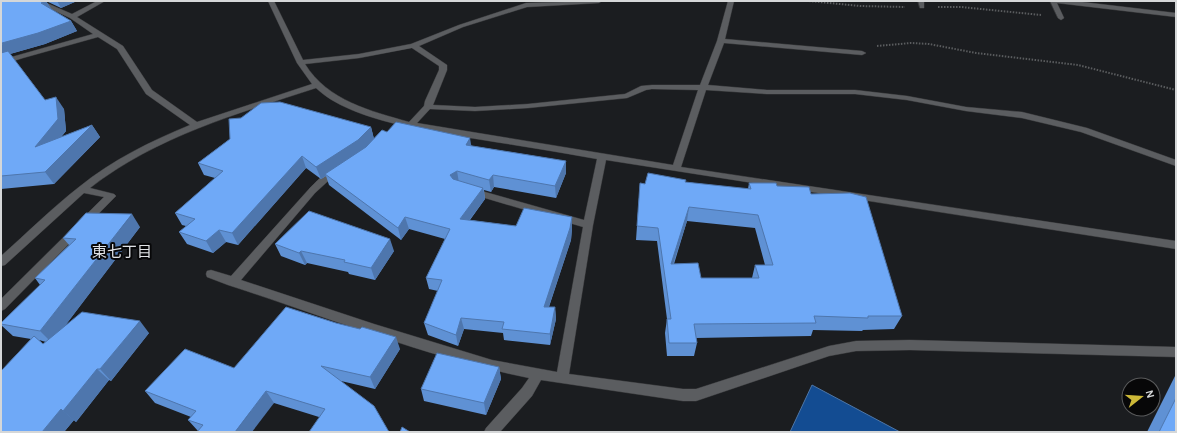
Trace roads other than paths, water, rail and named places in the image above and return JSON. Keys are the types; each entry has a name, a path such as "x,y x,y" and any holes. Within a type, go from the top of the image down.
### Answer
{"street":[{"path":"37,1 72,17 120,48 148,92 197,126"},
{"path":"72,17 102,1"},
{"path":"271,1 301,63 317,85 332,96 351,105 412,125 676,169 1176,246"},
{"path":"301,63 315,60 359,56 413,46 461,26 526,5 599,1"},
{"path":"676,169 703,88 721,42 731,1"},
{"path":"1053,1 1061,18"},
{"path":"1057,1 1088,3 1176,16"},
{"path":"1,63 20,56 100,34"},
{"path":"721,42 862,54"},
{"path":"412,125 428,107 429,100 443,70 443,65 413,46"},
{"path":"1,262 82,189 131,156 197,126 317,85"},
{"path":"428,107 475,109 506,108 627,96 644,88 652,87 703,88 767,92 855,92 894,96 966,109 1022,115 1060,123 1084,130 1176,163"},
{"path":"390,131 398,121"},
{"path":"562,379 588,224 602,157"},
{"path":"232,282 312,191 324,180 343,169"},
{"path":"459,187 588,224"},
{"path":"1,306 111,196 82,189"},
{"path":"211,274 485,363 562,379 696,396 829,350 856,346 910,344 1176,352"},
{"path":"491,432 527,392 538,375"}],"water":[{"path":"812,385 900,432 790,432"}],"district":[{"name":"東七丁目","path":"122,252"}]}
